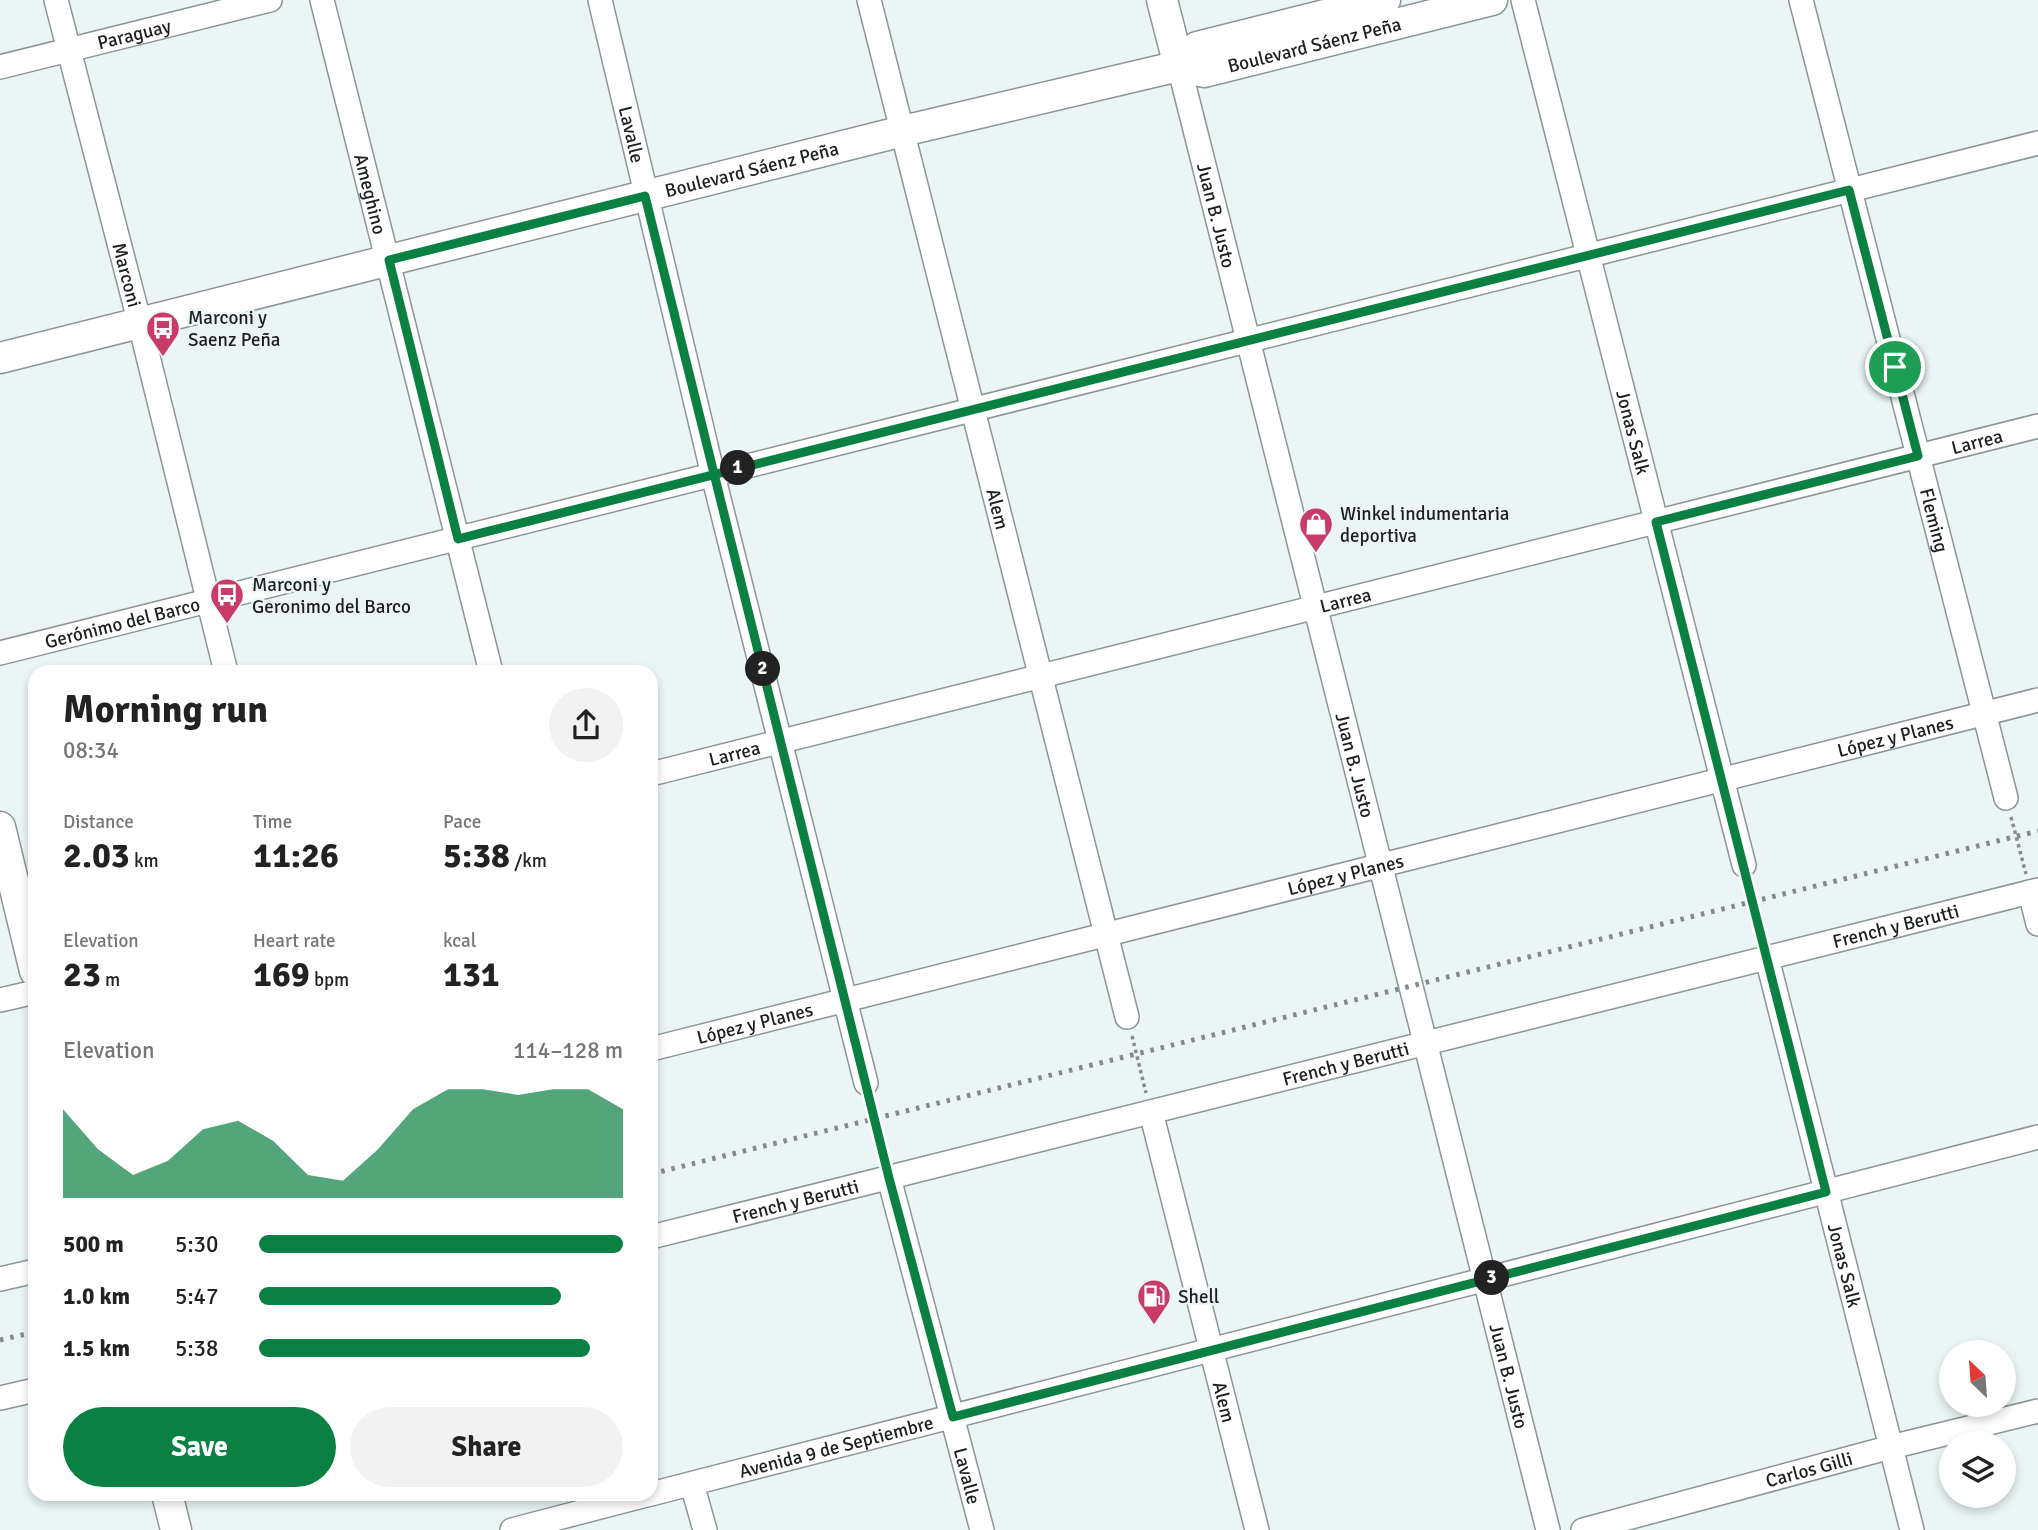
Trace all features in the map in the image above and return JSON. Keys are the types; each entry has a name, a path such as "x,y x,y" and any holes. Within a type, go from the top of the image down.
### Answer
{"main road":[{"name":"Juan B. Justo","path":"1162,0 1179,66"},
{"name":"Boulevard Sáenz Peña","path":"1179,66 1197,47 1385,0"},
{"name":"Boulevard Sáenz Peña","path":"0,358 902,131 1179,66 1204,72 1492,0"},
{"path":"0,827 28,923"},
{"path":"169,1501 176,1530"}],"street":[{"name":"Marconi","path":"56,0 224,665"},
{"name":"Paraguay","path":"0,67 270,0"},
{"name":"Ameghino","path":"322,0 489,665"},
{"name":"Lavalle","path":"600,0 713,475 866,1083"},
{"name":"Alem","path":"869,0 1127,1017"},
{"name":"Jonas Salk","path":"1523,0 1744,865"},
{"name":"Fleming","path":"1801,0 2006,798"},
{"name":"Juan B. Justo","path":"1179,66 1548,1530"},
{"name":"Gerónimo del Barco","path":"0,653 2038,143"},
{"name":"Larrea","path":"658,772 2038,426"},
{"name":"López y Planes","path":"658,1047 2038,700"},
{"path":"2034,891 2038,923"},
{"name":"French y Berutti","path":"658,1235 2034,891"},
{"name":"Jonas Salk","path":"1767,958 1912,1530"},
{"path":"0,1000 28,994"},
{"name":"Alem","path":"1151,1112 1257,1530"},
{"name":"Avenida 9 de Septiembre","path":"658,1492 2038,1137"},
{"name":"Lavalle","path":"889,1178 982,1530"},
{"path":"0,1279 28,1273"},
{"path":"0,1398 28,1392"},
{"name":"Carlos Gilli","path":"1583,1530 1891,1447 2038,1411"},
{"path":"692,1483 705,1530"},
{"name":"Avenida 9 de Septiembre","path":"512,1530 623,1501"}],"path":[{"path":"2006,798 2034,891"},
{"path":"1744,865 1767,958"},
{"path":"1127,1017 1151,1112"},
{"path":"866,1083 889,1178"}],"railway":[{"path":"658,1172 2038,831"},
{"path":"0,1340 28,1334"}],"place":[{"name":"Marconi y Saenz Peña","path":"163,358"},
{"name":"Winkel indumentaria deportiva","path":"1316,554"},
{"name":"Marconi y Geronimo del Barco","path":"227,625"},
{"name":"Shell","path":"1154,1326"}],"route":[{"path":"1895,367 1849,190 1065,387 886,431 713,475 543,517 458,539 389,260 645,196 713,475 782,741 874,1119 953,1417 1826,1192 1656,522 1918,456 1895,367"}]}
